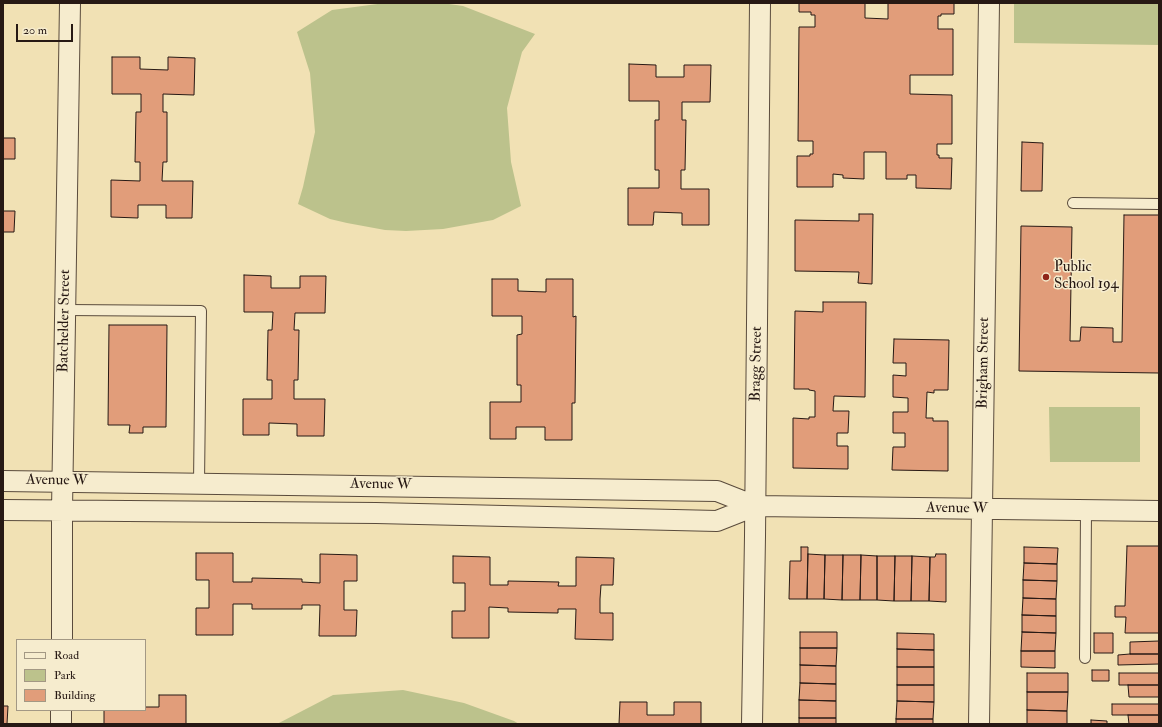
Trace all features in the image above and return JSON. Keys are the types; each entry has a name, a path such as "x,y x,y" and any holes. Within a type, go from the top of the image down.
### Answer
{"street":[{"name":"Batchelder Street","path":"62,639 62,510 70,3"},
{"name":"Bragg Street","path":"752,724 760,3"},
{"name":"Brigham Street","path":"979,724 989,3"},
{"name":"Avenue W","path":"3,481 717,491 755,506 1159,511"},
{"name":"Avenue W","path":"3,510 376,513 717,521 755,506"},
{"path":"61,711 61,724"}],"lane":[{"path":"1073,203 1159,204"},
{"path":"66,310 201,311 199,483"},
{"path":"1084,658 1086,510"}],"green space":[{"path":"385,3 442,3 463,6 535,34 522,52 507,108 511,162 521,206 493,220 443,229 406,231 385,230 330,219 298,204 315,132 310,73 297,32 332,10"},
{"path":"1014,3 1159,3 1159,45 1014,43"},
{"path":"1049,407 1140,407 1140,462 1050,462"},
{"path":"403,690 464,703 519,724 277,724 333,695"}],"building":[{"path":"799,3 865,3 865,18 888,19 888,3 954,3 954,14 941,14 941,16 938,16 938,29 953,29 953,75 910,75 910,94 952,95 952,144 937,144 937,155 939,155 939,158 952,158 951,189 916,188 916,175 907,175 907,179 886,179 886,152 864,152 864,179 843,178 843,175 833,174 833,187 797,187 797,156 810,156 810,154 813,154 813,141 798,141 799,27 815,27 815,15 811,15 811,12 799,12"},
{"path":"112,57 140,57 140,69 168,70 168,57 195,58 194,95 163,94 163,112 167,112 167,162 163,162 162,181 193,181 192,218 166,218 166,205 138,205 138,218 111,217 111,180 140,181 140,162 135,162 136,112 141,112 141,94 112,94"},
{"path":"629,64 656,65 656,77 684,77 684,65 711,65 710,102 682,102 682,120 686,120 685,170 681,170 681,189 709,189 709,225 682,225 682,213 654,212 653,225 628,225 628,188 659,188 659,170 655,170 655,120 659,120 659,101 629,101"},
{"path":"3,138 15,138 15,159 3,159"},
{"path":"1022,142 1043,143 1042,191 1021,191"},
{"path":"3,211 15,211 14,232 3,232"},
{"path":"859,214 873,214 872,284 858,283 859,272 795,271 795,220 859,221"},
{"name":"Public School 194","path":"1124,215 1159,215 1159,373 1019,371 1021,226 1072,227 1070,341 1080,341 1081,327 1113,328 1113,342 1122,342"},
{"path":"244,275 271,276 271,288 300,288 300,276 326,276 325,313 295,313 294,330 299,330 298,380 294,380 294,399 325,399 324,436 297,436 297,424 269,423 269,435 243,435 243,399 272,399 272,380 267,380 268,330 272,330 273,312 244,312"},
{"path":"492,279 518,279 518,291 546,292 546,279 573,279 573,317 576,316 575,403 572,403 572,440 545,440 545,427 516,427 516,439 490,439 490,402 521,402 521,385 517,385 517,335 522,334 522,316 492,316"},
{"path":"823,302 866,302 865,397 834,396 833,411 849,411 848,433 837,433 837,446 848,446 848,469 793,468 793,418 809,419 809,417 815,417 815,391 809,389 794,389 795,311 823,312"},
{"path":"109,325 167,325 166,427 143,427 143,433 129,433 130,425 108,425"},
{"path":"894,339 949,340 948,390 934,390 934,393 927,392 926,418 933,418 933,421 948,421 948,471 892,470 893,447 905,447 905,433 893,433 893,412 908,412 908,398 893,397 893,375 906,376 906,363 893,363"},
{"path":"1127,546 1159,546 1159,633 1125,633 1126,617 1115,617 1115,606 1125,606"},
{"path":"801,547 808,547 807,599 789,599 790,561 801,561"},
{"path":"1024,547 1058,548 1057,564 1024,563"},
{"path":"196,553 233,553 233,582 252,582 252,578 302,579 302,582 320,583 320,554 357,555 357,581 344,581 344,610 357,610 356,636 319,636 320,605 302,605 302,609 252,609 252,604 233,604 233,635 196,635 196,608 209,608 209,580 196,580"},
{"path":"808,554 825,555 824,599 807,599"},
{"path":"936,554 946,554 946,602 929,601 930,557 935,557"},
{"path":"825,555 843,555 842,600 824,599"},
{"path":"843,555 861,555 860,600 842,600"},
{"path":"861,555 877,556 877,600 860,600"},
{"path":"453,556 490,557 490,585 508,585 508,581 559,582 558,586 576,586 576,557 614,558 613,585 601,585 600,599 600,613 613,613 613,640 575,639 576,609 558,609 558,613 508,612 508,608 489,607 489,638 452,638 452,611 465,611 465,583 453,583"},
{"path":"877,556 895,556 894,601 877,600"},
{"path":"895,556 912,556 911,601 894,601"},
{"path":"912,556 930,557 929,601 911,601"},
{"path":"1024,563 1057,564 1057,581 1023,580"},
{"path":"1023,580 1057,581 1056,599 1023,598"},
{"path":"1023,598 1056,599 1056,616 1022,615"},
{"path":"1022,615 1056,616 1056,633 1022,632"},
{"path":"800,632 837,632 837,648 800,648"},
{"path":"1022,632 1056,633 1055,651 1021,651"},
{"path":"897,633 934,634 934,650 897,649"},
{"path":"1094,633 1113,633 1113,653 1094,653"},
{"path":"1159,641 1159,654 1130,654 1130,642"},
{"path":"800,648 837,648 836,666 800,665"},
{"path":"897,649 934,650 934,667 897,667"},
{"path":"1021,651 1055,651 1055,668 1021,667"},
{"path":"1159,654 1159,664 1118,665 1118,655"},
{"path":"800,665 836,666 836,684 800,683"},
{"path":"897,667 934,667 934,685 897,685"},
{"path":"1092,670 1109,670 1109,681 1092,681"},
{"path":"1027,673 1068,673 1068,692 1027,692"},
{"path":"1119,673 1159,673 1159,685 1119,685"},
{"path":"800,683 836,684 836,701 799,700"},
{"path":"897,685 934,685 934,702 897,701"},
{"path":"1128,685 1159,685 1159,697 1129,697"},
{"path":"1027,692 1068,692 1067,711 1027,710"},
{"path":"159,695 186,695 186,724 104,724 104,711 146,711 146,707 159,707"},
{"path":"799,700 836,701 836,718 799,718"},
{"path":"897,701 934,702 933,719 896,719"},
{"path":"620,702 647,702 647,715 674,715 674,702 701,702 701,724 619,724"},
{"path":"1112,704 1159,704 1159,715 1112,715"},
{"path":"3,706 8,706 7,724 3,724"},
{"path":"1027,710 1067,711 1067,724 1027,724"},
{"path":"1128,715 1159,715 1159,724 1129,724"},
{"path":"799,718 836,718 836,724 799,724"},
{"path":"896,719 933,719 933,724 896,724"},
{"path":"1091,720 1107,721 1107,724 1091,724"}],"place":[{"name":"Public School 194","path":"1046,277"}]}
